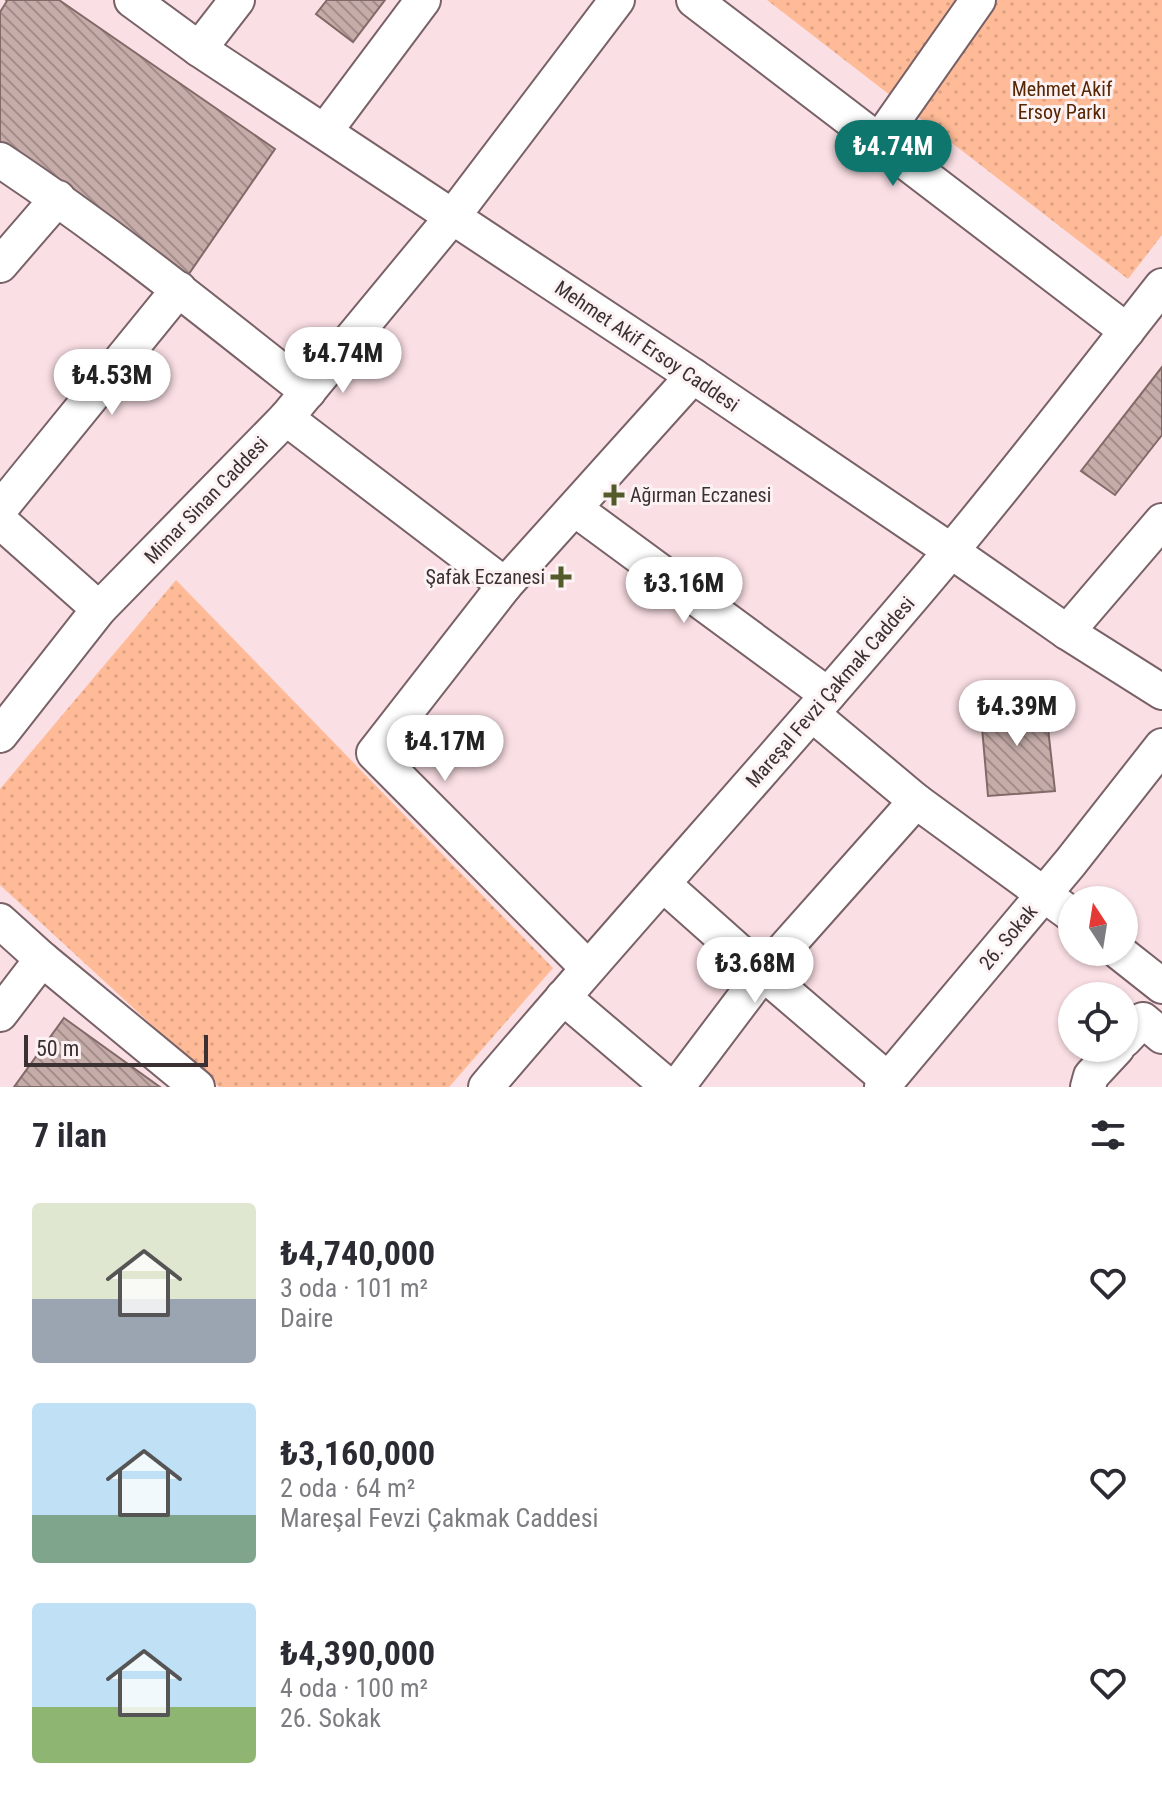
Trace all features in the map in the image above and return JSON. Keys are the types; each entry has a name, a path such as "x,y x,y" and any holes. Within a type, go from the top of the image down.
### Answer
{"street":[{"name":"Mehmet Akif Ersoy Caddesi","path":"132,0 199,49 693,376 1067,632 1162,692"},
{"path":"199,49 237,0"},
{"path":"325,131 423,0"},
{"name":"Mimar Sinan Caddesi","path":"0,735 99,609 308,392 453,216 617,0"},
{"path":"694,0 1127,331"},
{"path":"879,141 978,0"},
{"path":"0,160 58,198 179,289 308,392"},
{"path":"0,265 58,198"},
{"path":"0,509 179,289"},
{"name":"Mareşal Fevzi Çakmak Caddesi","path":"486,1087 951,551 1161,290"},
{"path":"588,968 374,753 505,585 693,376"},
{"path":"286,418 505,585"},
{"path":"575,509 820,704 916,801 1058,904"},
{"path":"0,521 99,609"},
{"path":"1067,632 1162,521"},
{"name":"26. Sokak","path":"885,1084 1045,893 1162,746"},
{"path":"677,1087 763,973 916,801"},
{"path":"663,884 885,1084"},
{"path":"0,921 197,1087"},
{"path":"0,1014 42,959"},
{"path":"1137,966 1162,986"},
{"path":"563,997 669,1087"},
{"path":"1138,1025 1143,1020 1162,1036"},
{"path":"1088,1087 1091,1076 1104,1062"}],"green space":[{"name":"Mehmet Akif Ersoy Parkı","path":"767,0 1162,0 1162,235 1128,279"},
{"path":"176,580 553,968 449,1087 219,1087 0,885 0,789"}],"building":[{"path":"6,0 59,0 275,149 184,281 0,155 0,12"},
{"path":"327,0 385,0 353,42 316,14"},
{"path":"1162,367 1162,435 1115,495 1081,471"},
{"path":"1027,690 1029,712 1046,710 1055,791 988,796 981,716 997,715 995,693"},
{"path":"64,1018 160,1087 14,1087"}],"place":[{"name":"Ağırman Eczanesi","path":"614,495"},
{"name":"Şafak Eczanesi","path":"561,577"}]}
